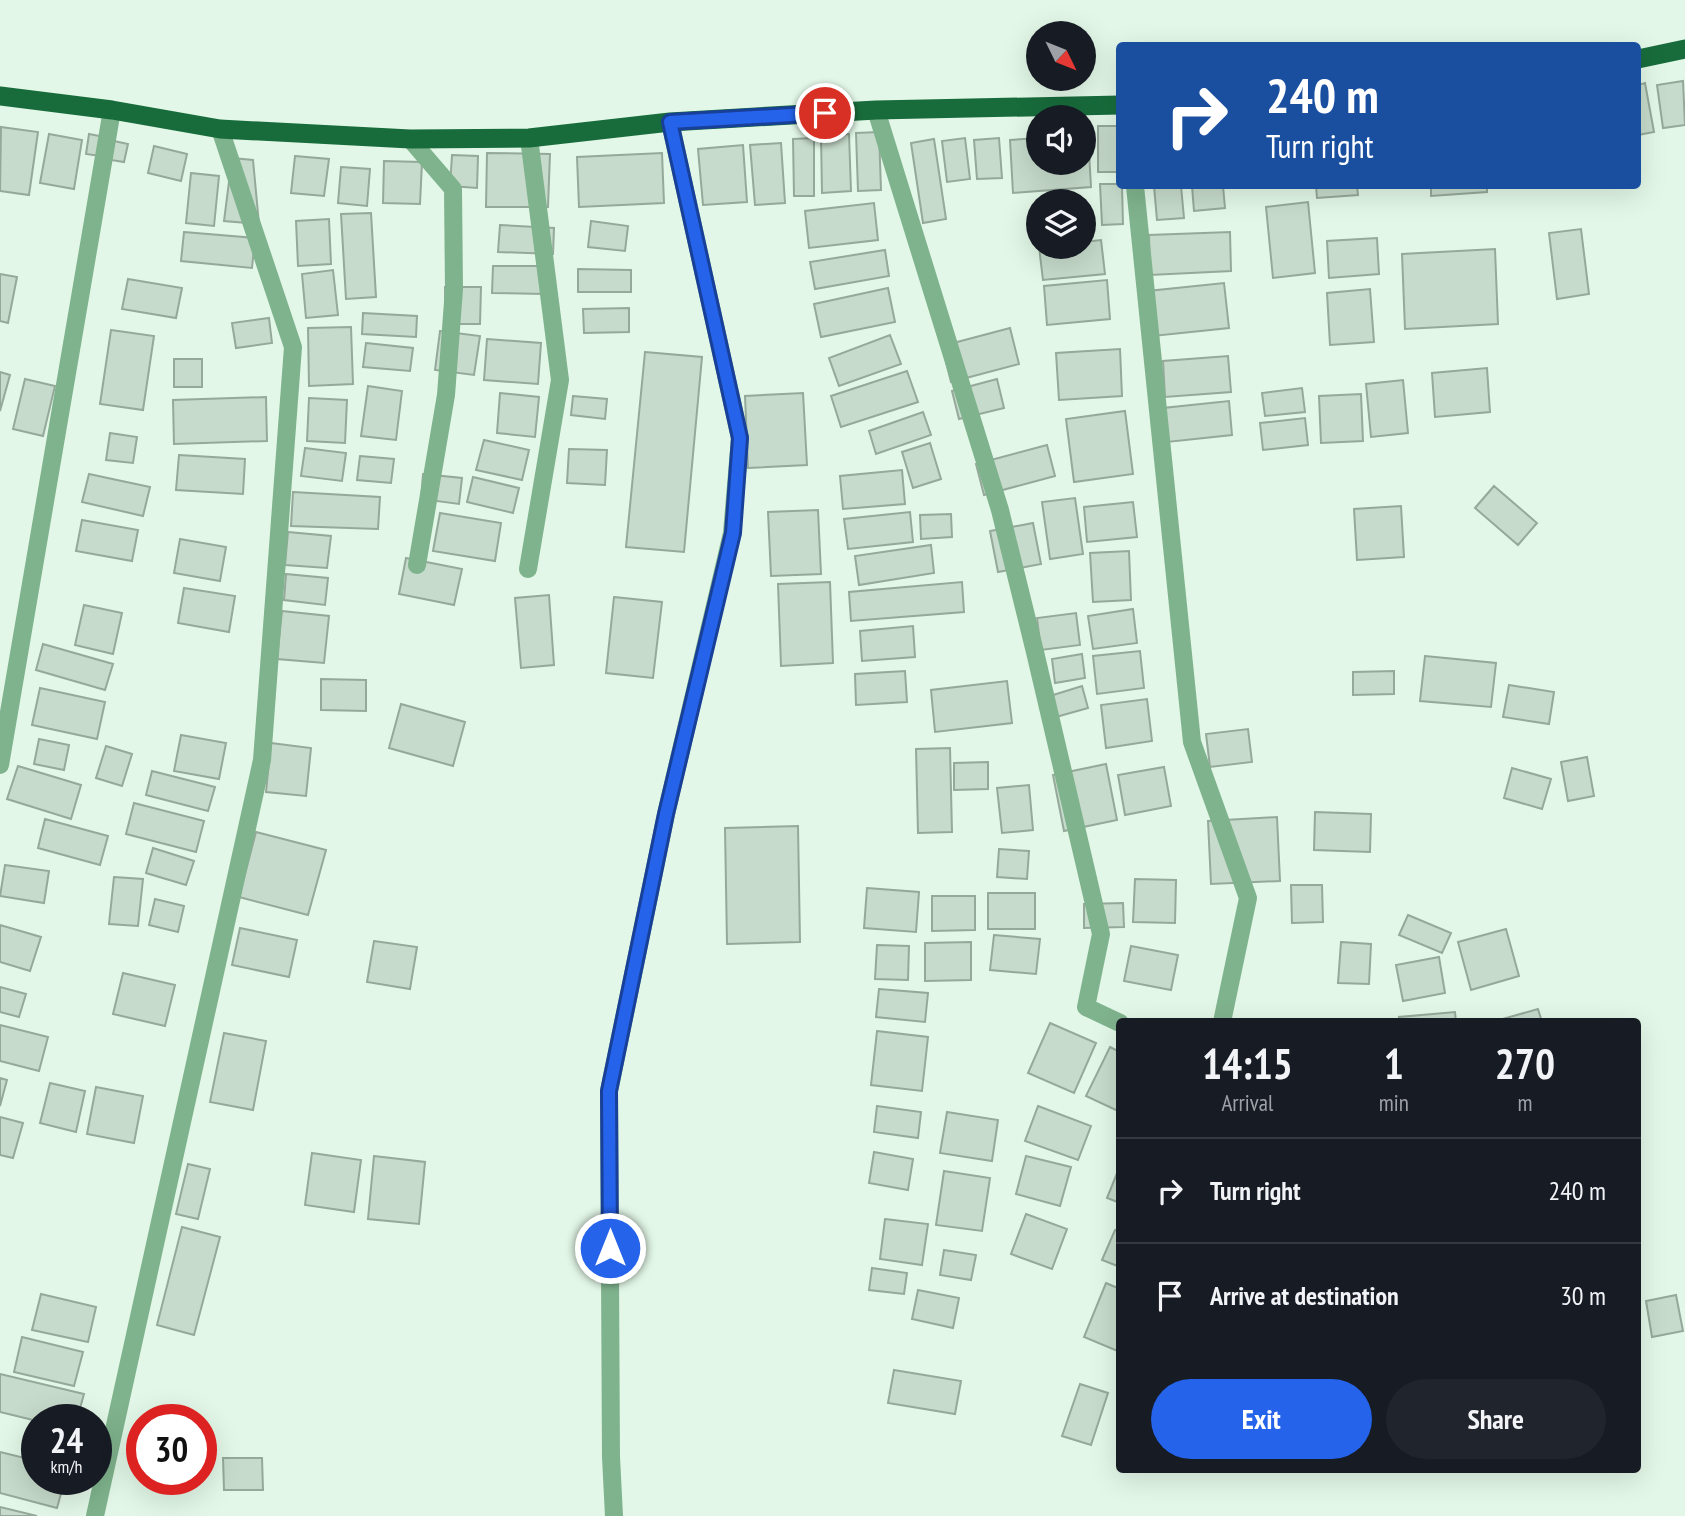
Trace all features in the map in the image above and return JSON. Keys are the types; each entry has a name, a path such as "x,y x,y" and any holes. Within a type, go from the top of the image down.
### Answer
{"highway":[{"path":"1641,58 1685,49"},
{"path":"0,96 112,110 220,129 410,139 529,138 670,122 876,110 1116,105"}],"street":[{"path":"0,765 112,110"},
{"path":"876,110 1000,510 1045,692 1101,934 1086,1007 1116,1021"},
{"path":"614,1516 611,1457 609,1091 666,814 733,533 740,438 670,122"},
{"path":"95,1516 262,760 293,347 220,129"},
{"path":"528,569 560,380 529,138"},
{"path":"410,139 453,189 454,289 446,395 417,565"},
{"path":"1136,189 1192,742 1248,898 1223,1018"}],"building":[{"path":"1683,81 1685,125 1663,128 1657,85"},
{"path":"1645,83 1654,132 1641,134 1641,84"},
{"path":"1098,126 1116,126 1116,172 1098,172"},
{"path":"1,127 38,132 29,195 0,191"},
{"path":"879,132 881,190 858,191 856,133"},
{"path":"49,134 82,140 74,189 40,183"},
{"path":"89,134 110,138 107,157 86,154"},
{"path":"849,134 851,191 822,193 821,136"},
{"path":"814,138 814,196 794,196 793,139"},
{"path":"965,138 970,179 947,182 942,141"},
{"path":"999,138 1002,178 977,179 974,140"},
{"path":"934,139 946,219 923,223 911,143"},
{"path":"1026,139 1026,175 1090,175 1091,187 1026,189 1026,192 1013,193 1010,140"},
{"path":"114,141 128,144 124,162 111,160"},
{"path":"781,143 785,203 755,205 750,145"},
{"path":"743,145 747,202 703,205 698,149"},
{"path":"154,146 187,154 181,181 148,173"},
{"path":"487,153 550,154 548,207 486,207"},
{"path":"662,153 664,203 579,207 577,157"},
{"path":"452,155 478,156 477,188 450,186"},
{"path":"295,156 329,159 324,196 291,193"},
{"path":"232,158 253,160 259,224 224,221"},
{"path":"384,161 422,162 420,204 383,203"},
{"path":"341,167 370,169 367,206 338,203"},
{"path":"191,173 219,176 214,226 186,223"},
{"path":"1100,184 1116,184 1116,189 1122,189 1123,224 1102,225"},
{"path":"1154,189 1181,189 1184,218 1157,220"},
{"path":"1192,189 1223,189 1225,208 1194,211"},
{"path":"1316,189 1357,189 1358,195 1317,198"},
{"path":"1431,189 1487,189 1487,192 1431,196"},
{"path":"1308,202 1315,273 1273,278 1266,207"},
{"path":"874,203 878,240 809,248 805,211"},
{"path":"371,213 376,297 346,299 341,214"},
{"path":"329,219 331,264 298,266 296,221"},
{"path":"591,221 628,226 625,251 588,247"},
{"path":"500,225 554,228 553,254 498,252"},
{"path":"1581,229 1589,294 1557,299 1549,233"},
{"path":"184,232 255,238 252,268 181,261"},
{"path":"1230,232 1231,271 1150,275 1149,235"},
{"path":"1377,238 1379,274 1329,278 1327,241"},
{"path":"1101,240 1105,274 1043,280 1040,259 1096,259 1096,241"},
{"path":"1495,249 1498,324 1405,329 1402,254"},
{"path":"885,250 889,276 815,289 810,262"},
{"path":"493,266 545,266 545,294 492,293"},
{"path":"578,269 631,270 631,292 578,292"},
{"path":"333,270 338,315 306,318 302,274"},
{"path":"0,274 17,277 8,323 0,321"},
{"path":"128,279 182,288 176,318 122,309"},
{"path":"1107,280 1110,319 1047,325 1044,286"},
{"path":"1224,283 1229,328 1153,336 1148,291"},
{"path":"445,287 481,287 480,324 445,324"},
{"path":"888,288 895,322 821,337 814,304"},
{"path":"1370,289 1374,342 1330,345 1327,293"},
{"path":"629,308 629,332 584,333 583,309"},
{"path":"363,313 417,316 416,337 362,334"},
{"path":"269,318 272,343 236,348 232,323"},
{"path":"351,327 353,384 309,386 308,328"},
{"path":"1010,328 1019,364 951,382 942,346"},
{"path":"111,330 154,336 143,410 100,404"},
{"path":"440,331 480,336 474,375 435,370"},
{"path":"890,335 901,364 839,386 829,358"},
{"path":"487,339 541,343 538,384 484,380"},
{"path":"366,343 413,348 410,371 363,367"},
{"path":"1120,349 1122,396 1059,400 1056,353"},
{"path":"645,352 702,357 684,552 626,547"},
{"path":"1228,356 1231,392 1165,397 1163,361"},
{"path":"174,359 202,359 202,387 174,387"},
{"path":"1487,368 1490,412 1435,417 1432,373"},
{"path":"907,371 918,402 841,427 831,396"},
{"path":"0,372 10,375 0,411"},
{"path":"25,379 55,386 43,436 13,429"},
{"path":"997,379 1004,408 959,419 952,391"},
{"path":"1403,380 1408,433 1371,437 1366,384"},
{"path":"368,386 402,391 396,440 361,436"},
{"path":"1302,388 1305,412 1265,416 1262,393"},
{"path":"500,393 539,397 535,437 497,433"},
{"path":"803,393 807,465 748,468 745,396"},
{"path":"1361,394 1363,441 1321,443 1319,396"},
{"path":"573,396 607,399 605,419 571,415"},
{"path":"266,397 267,441 174,444 173,400"},
{"path":"309,398 347,400 345,443 307,441"},
{"path":"1229,401 1232,435 1167,442 1163,408"},
{"path":"1125,411 1133,474 1074,482 1066,419"},
{"path":"923,412 931,435 876,454 869,431"},
{"path":"1305,418 1308,445 1263,450 1260,423"},
{"path":"110,433 137,437 133,463 106,460"},
{"path":"484,440 529,450 522,480 476,470"},
{"path":"930,443 941,479 913,488 902,452"},
{"path":"1047,445 1055,476 984,495 976,464"},
{"path":"305,448 346,453 342,481 301,476"},
{"path":"569,449 607,450 605,485 567,483"},
{"path":"179,455 245,459 243,494 176,490"},
{"path":"360,456 394,459 391,483 357,480"},
{"path":"902,470 905,504 843,509 840,476"},
{"path":"89,474 150,487 143,516 82,502"},
{"path":"423,474 462,478 459,504 421,499"},
{"path":"473,477 519,488 513,513 467,502"},
{"path":"1494,486 1537,523 1518,545 1475,508"},
{"path":"293,492 380,497 378,529 291,526"},
{"path":"1075,498 1083,554 1050,559 1042,502"},
{"path":"1133,502 1137,537 1087,542 1084,507"},
{"path":"1401,506 1404,557 1357,560 1354,509"},
{"path":"818,510 821,574 771,576 768,512"},
{"path":"910,512 913,542 848,549 844,519"},
{"path":"440,513 501,523 495,561 433,551"},
{"path":"951,514 952,537 921,539 920,515"},
{"path":"82,520 138,530 132,561 76,551"},
{"path":"1033,523 1041,564 998,572 990,531"},
{"path":"288,532 331,536 327,568 285,565"},
{"path":"180,539 226,547 220,581 174,573"},
{"path":"931,545 934,573 859,585 855,556"},
{"path":"1129,551 1131,600 1093,602 1090,553"},
{"path":"406,558 462,569 454,605 399,594"},
{"path":"286,574 328,578 325,605 284,600"},
{"path":"830,582 833,663 781,666 778,584"},
{"path":"962,582 964,612 851,621 849,592"},
{"path":"184,588 235,596 229,632 178,623"},
{"path":"549,595 554,665 521,668 515,598"},
{"path":"614,597 662,602 653,678 606,673"},
{"path":"84,605 122,613 113,654 75,645"},
{"path":"1133,609 1137,643 1093,649 1088,616"},
{"path":"282,611 329,616 324,663 277,659"},
{"path":"1076,613 1080,645 1041,650 1037,618"},
{"path":"913,626 915,657 862,661 860,631"},
{"path":"43,644 113,664 105,690 36,670"},
{"path":"1140,651 1144,688 1097,694 1093,656"},
{"path":"1082,654 1085,678 1055,683 1052,659"},
{"path":"1425,656 1496,663 1491,707 1420,701"},
{"path":"905,671 907,702 856,705 855,674"},
{"path":"1394,671 1394,694 1353,695 1353,672"},
{"path":"321,679 366,680 366,711 321,710"},
{"path":"1007,681 1012,723 935,732 931,690"},
{"path":"1509,685 1554,692 1549,724 1503,717"},
{"path":"1082,686 1088,708 1056,717 1050,696"},
{"path":"40,688 105,702 97,739 32,725"},
{"path":"1147,699 1152,741 1106,748 1101,705"},
{"path":"401,704 465,722 453,766 389,748"},
{"path":"1248,729 1252,762 1210,767 1206,734"},
{"path":"181,735 226,743 219,779 174,771"},
{"path":"39,739 69,745 64,770 34,764"},
{"path":"271,743 311,748 306,796 266,792"},
{"path":"106,746 132,754 122,786 96,778"},
{"path":"950,748 952,832 918,833 916,749"},
{"path":"1587,757 1594,796 1568,801 1561,762"},
{"path":"988,762 988,789 954,790 954,763"},
{"path":"1106,764 1117,820 1064,831 1053,775"},
{"path":"18,766 81,785 71,819 7,799"},
{"path":"1164,767 1171,806 1125,815 1118,775"},
{"path":"1512,768 1551,779 1542,809 1504,798"},
{"path":"152,771 215,787 208,811 146,795"},
{"path":"1029,785 1033,830 1002,833 997,788"},
{"path":"134,803 204,821 196,852 126,834"},
{"path":"1315,812 1371,814 1370,852 1314,850"},
{"path":"1277,817 1280,881 1211,884 1208,821"},
{"path":"45,819 108,836 100,865 38,848"},
{"path":"798,826 800,942 727,944 725,828"},
{"path":"256,832 326,850 308,915 239,897"},
{"path":"153,848 194,861 186,885 146,873"},
{"path":"999,849 1029,851 1027,879 997,877"},
{"path":"5,865 49,871 44,903 0,896"},
{"path":"114,877 143,879 138,926 109,924"},
{"path":"1135,879 1176,880 1175,923 1133,922"},
{"path":"1291,885 1322,885 1323,922 1292,923"},
{"path":"867,888 919,892 916,932 864,928"},
{"path":"988,893 1035,893 1035,929 988,929"},
{"path":"932,896 975,896 975,930 932,931"},
{"path":"155,899 184,906 178,932 149,925"},
{"path":"1123,903 1124,927 1084,928 1084,904"},
{"path":"1408,915 1451,933 1442,953 1399,935"},
{"path":"0,925 41,937 30,971 0,962"},
{"path":"240,928 297,940 289,977 232,965"},
{"path":"1506,929 1519,976 1471,990 1458,942"},
{"path":"994,935 1040,939 1036,974 990,970"},
{"path":"374,941 417,947 410,989 367,982"},
{"path":"971,942 971,980 925,981 925,943"},
{"path":"1341,942 1371,944 1369,984 1338,983"},
{"path":"877,945 909,946 908,980 875,979"},
{"path":"1131,946 1178,955 1171,990 1124,981"},
{"path":"1439,957 1445,993 1403,1001 1396,965"},
{"path":"123,973 175,985 165,1026 113,1014"},
{"path":"0,987 26,994 19,1017 0,1012"},
{"path":"879,989 928,993 925,1022 876,1017"},
{"path":"1538,1009 1541,1018 1506,1018"},
{"path":"1455,1012 1456,1018 1399,1018"},
{"path":"1050,1023 1096,1043 1074,1093 1028,1073"},
{"path":"0,1025 48,1037 39,1071 0,1061"},
{"path":"877,1031 928,1037 922,1091 871,1085"},
{"path":"224,1033 266,1041 253,1110 210,1102"},
{"path":"1110,1047 1116,1050 1116,1110 1086,1096"},
{"path":"0,1078 7,1080 0,1106"},
{"path":"50,1083 85,1091 76,1132 40,1123"},
{"path":"96,1087 143,1096 134,1143 87,1134"},
{"path":"877,1106 921,1112 918,1138 874,1132"},
{"path":"1038,1106 1091,1126 1078,1160 1025,1141"},
{"path":"947,1112 998,1120 992,1161 940,1153"},
{"path":"0,1117 23,1123 13,1158 0,1155"},
{"path":"874,1152 913,1159 908,1190 869,1183"},
{"path":"312,1153 361,1160 354,1212 305,1205"},
{"path":"374,1156 425,1162 419,1224 368,1219"},
{"path":"1026,1156 1071,1167 1060,1206 1016,1194"},
{"path":"188,1164 210,1169 198,1219 176,1214"},
{"path":"944,1171 990,1178 982,1231 936,1225"},
{"path":"1116,1176 1116,1201 1107,1198"},
{"path":"1026,1214 1067,1229 1052,1269 1011,1254"},
{"path":"885,1219 928,1224 922,1265 880,1259"},
{"path":"182,1227 220,1237 194,1335 157,1325"},
{"path":"1115,1230 1116,1230 1116,1265 1102,1260"},
{"path":"944,1250 976,1255 971,1280 940,1275"},
{"path":"872,1268 907,1273 904,1294 869,1290"},
{"path":"1106,1283 1116,1287 1116,1350 1084,1337"},
{"path":"918,1290 959,1298 953,1328 912,1319"},
{"path":"41,1294 96,1307 88,1342 32,1330"},
{"path":"1676,1295 1683,1331 1652,1337 1646,1301"},
{"path":"22,1337 83,1352 74,1386 14,1372"},
{"path":"894,1370 961,1381 955,1414 888,1403"},
{"path":"0,1374 84,1394 81,1404 21,1404 21,1417 0,1412"},
{"path":"1080,1384 1108,1393 1091,1445 1062,1436"},
{"path":"0,1452 21,1457 21,1495 61,1495 57,1508 0,1493"},
{"path":"223,1458 262,1458 263,1490 224,1490"},
{"path":"0,1507 37,1516 0,1516"}],"route":[{"path":"610,1248 609,1091 666,814 733,533 740,438 670,122 825,113"}]}
